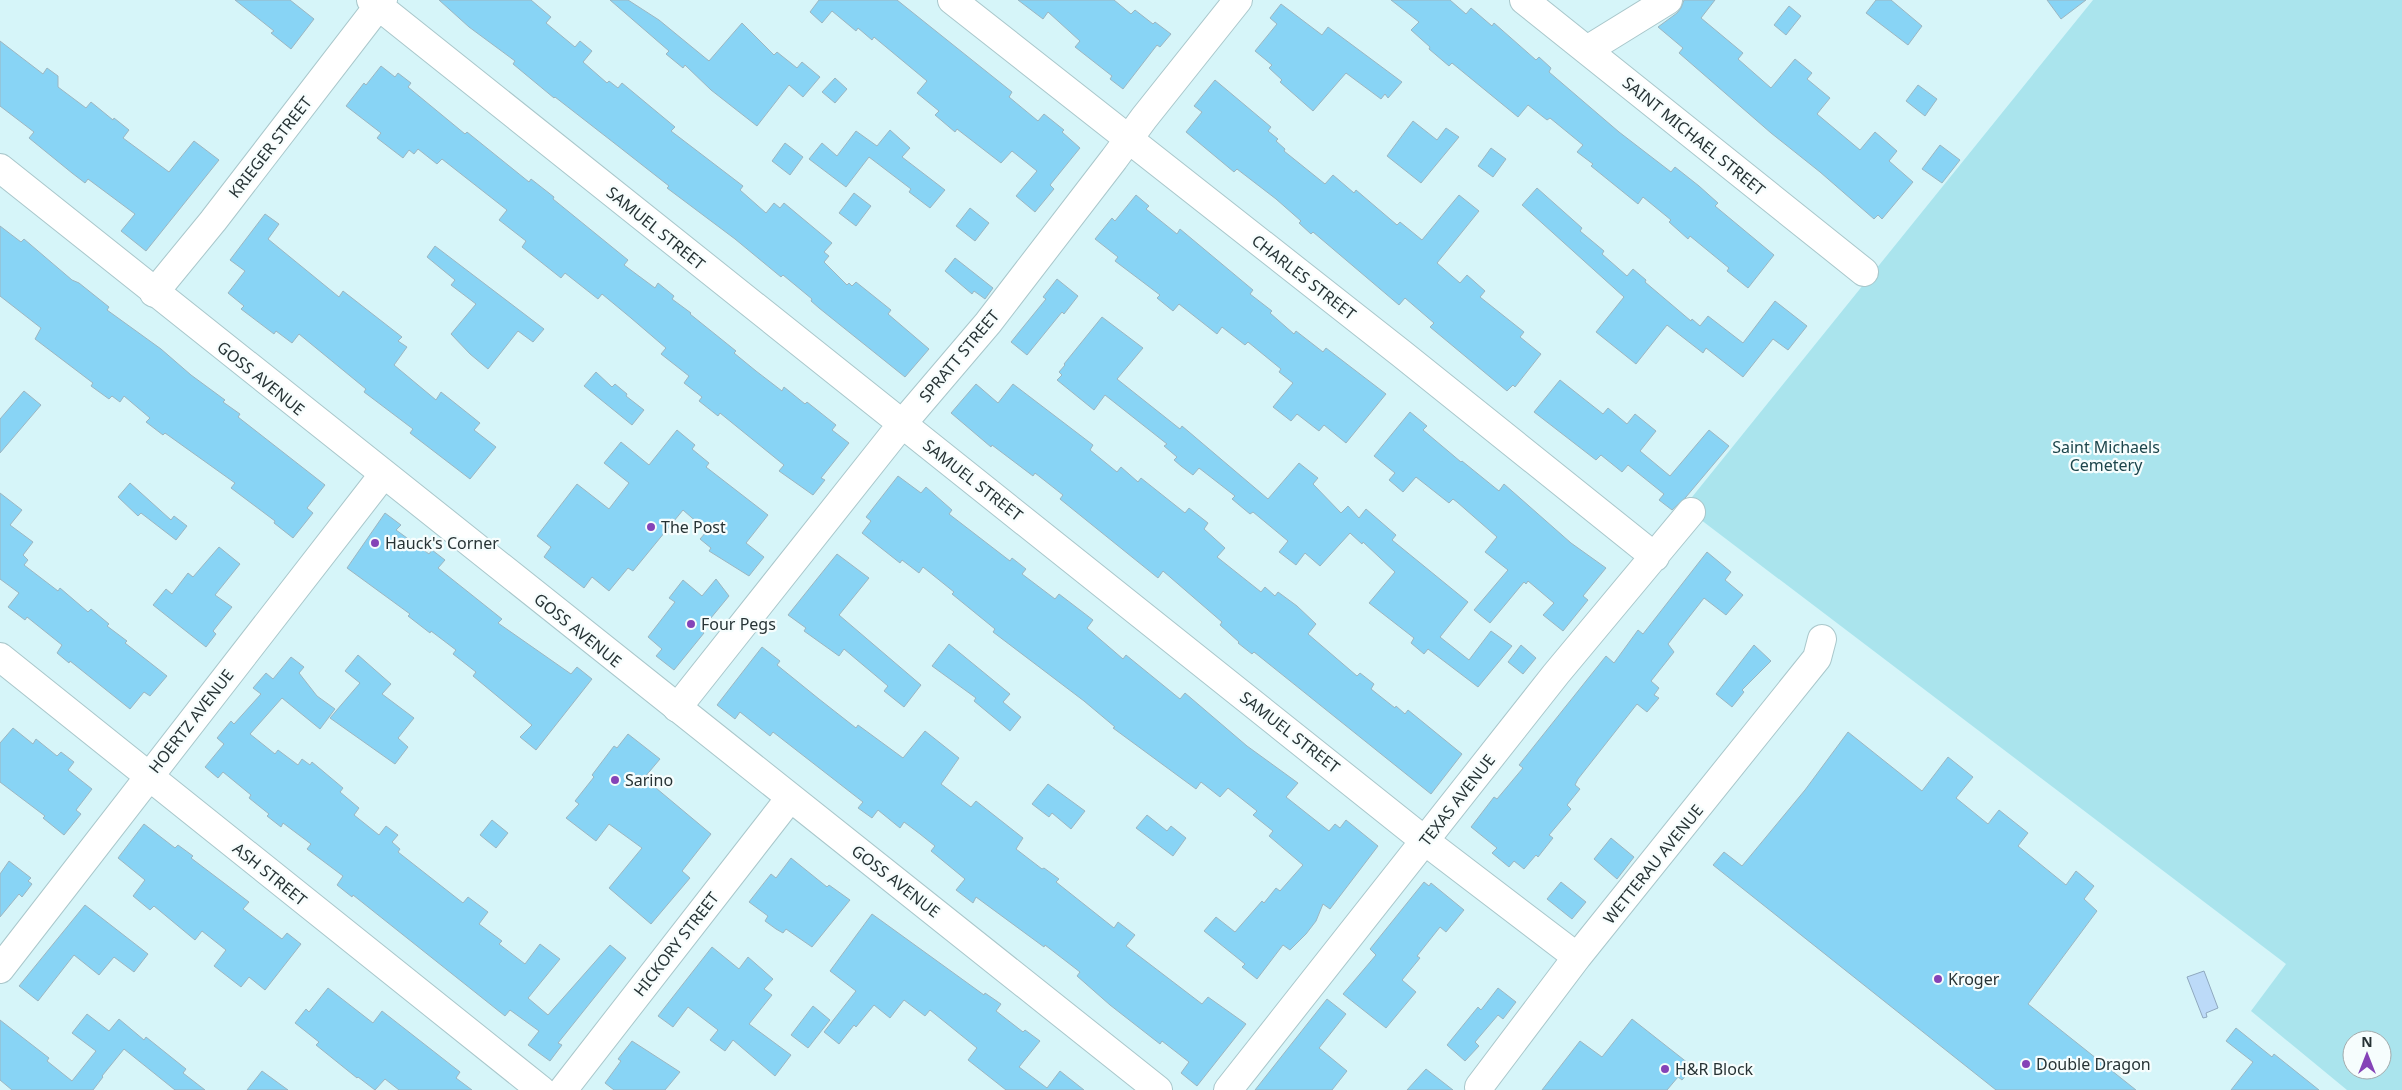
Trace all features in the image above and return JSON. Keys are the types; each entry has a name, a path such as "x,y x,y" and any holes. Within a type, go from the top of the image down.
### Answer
{"street":[{"name":"CHARLES STREET","path":"952,0 1402,354 1654,557"},
{"name":"SPRATT STREET","path":"677,708 902,424 988,323 1238,0"},
{"name":"SAINT MICHAEL STREET","path":"1524,0 1864,272"},
{"path":"1587,50 1668,0"},
{"name":"KRIEGER STREET","path":"154,293 212,221 378,2"},
{"name":"SAMUEL STREET","path":"378,2 902,424 1425,840 1578,957"},
{"name":"GOSS AVENUE","path":"0,168 383,475 790,798 1008,968 1158,1090"},
{"name":"HOERTZ AVENUE","path":"0,969 383,475"},
{"name":"TEXAS AVENUE","path":"1228,1090 1604,614 1691,512"},
{"name":"WETTERAU AVENUE","path":"1479,1087 1578,957 1818,658 1822,639"},
{"name":"ASH STREET","path":"0,657 541,1090"},
{"name":"HICKORY STREET","path":"563,1090 790,798"}],"green space":[{"name":"Saint Michaels Cemetery","path":"2093,0 2402,0 2402,1090 2347,1090 2251,1011 2286,964 1684,507"}],"shaded area":[{"path":"2204,971 2218,1008 2206,1013 2207,1017 2203,1018 2187,977"}],"building":[{"path":"235,0 290,0 314,19 291,49 271,33 274,31"},
{"path":"439,0 531,0 551,17 546,23 575,47 580,41 592,51 583,62 607,83 609,81 618,88 622,83 675,127 671,131 743,186 740,190 766,213 774,203 780,208 784,203 832,243 824,252 829,256 824,262 847,285 849,283 852,286 856,282 891,310 888,314 929,349 905,377 819,308 811,301 812,299 783,275 781,277 735,239 667,188 669,186 554,98 513,64 515,61 469,27"},
{"path":"610,0 628,0 659,20 709,61 742,23 774,55 777,52 797,68 802,62 820,77 803,97 789,85 757,126 711,90 685,65 683,68 666,54 669,51"},
{"path":"819,0 897,0 1012,92 1009,97 1038,121 1044,114 1064,130 1062,132 1080,148 1050,185 1054,189 1035,212 1016,196 1037,171 1012,151 1001,163 957,129 955,132 935,115 939,111 917,93 927,81 874,37 872,40 858,28 856,31 832,11 822,23 810,12"},
{"path":"1018,0 1114,0 1131,14 1135,10 1153,24 1155,22 1171,34 1160,47 1157,45 1123,89 1110,79 1112,76 1075,47 1080,41 1048,12 1043,19"},
{"path":"1391,0 1450,0 1466,14 1471,8 1492,26 1494,23 1536,60 1539,57 1551,68 1549,72 1619,132 1671,172 1675,167 1699,186 1718,203 1715,206 1774,255 1748,288 1727,271 1729,268 1690,236 1688,239 1669,222 1671,220 1643,197 1638,204 1591,166 1593,164 1577,152 1583,145 1550,118 1547,120 1528,105 1518,117 1452,63 1449,66 1411,30 1419,22"},
{"path":"1684,0 1715,0 1701,18 1743,53 1738,59 1771,88 1795,59 1812,73 1807,79 1830,98 1817,114 1860,150 1875,132 1897,151 1889,161 1913,182 1882,219 1878,215 1874,219 1679,53 1683,48 1658,27 1677,13"},
{"path":"1876,0 1891,0 1922,26 1908,45 1866,13"},
{"path":"2047,0 2086,0 2061,19"},
{"path":"1281,4 1322,35 1328,27 1402,82 1388,98 1385,94 1381,99 1346,73 1313,111 1280,82 1282,80 1269,68 1272,65 1255,51 1277,24 1270,18"},
{"path":"1789,6 1801,16 1786,35 1774,25"},
{"path":"0,41 43,74 47,68 58,76 58,87 86,108 91,102 113,120 114,118 129,130 123,138 169,172 194,141 219,160 146,251 121,231 135,214 88,179 85,183 72,173 29,138 34,132 0,106"},
{"path":"381,66 395,77 398,73 411,83 408,87 465,134 467,132 529,182 531,179 554,197 553,199 628,260 624,265 655,288 658,283 674,296 672,299 736,351 734,353 756,371 782,391 784,387 805,404 807,402 836,425 832,430 849,443 821,478 825,480 813,495 779,471 784,465 720,413 718,416 699,401 702,397 684,383 689,376 661,354 666,348 631,318 602,294 598,299 565,273 561,278 522,247 526,241 499,220 507,210 442,159 437,164 418,149 414,154 409,150 403,158 377,138 381,133 346,106 364,83 366,85"},
{"path":"835,78 847,89 835,103 822,92"},
{"path":"1215,80 1271,127 1268,131 1278,139 1276,141 1285,149 1284,151 1325,184 1333,175 1354,193 1356,190 1397,225 1400,222 1422,240 1459,195 1479,211 1437,263 1460,283 1467,275 1485,291 1480,297 1524,332 1520,337 1541,354 1515,387 1513,385 1507,391 1430,327 1434,323 1405,298 1399,305 1313,232 1311,234 1299,223 1301,221 1276,199 1237,169 1234,172 1186,132 1202,112 1194,106"},
{"path":"1918,85 1937,99 1925,116 1906,101"},
{"path":"1413,121 1437,140 1446,128 1459,137 1421,183 1387,156"},
{"path":"890,130 910,148 902,157 945,190 930,208 909,192 911,189 869,157 846,187 809,159 822,143 837,156 856,131 877,146"},
{"path":"785,143 803,157 790,175 772,161"},
{"path":"1940,145 1960,160 1942,183 1922,169"},
{"path":"1491,148 1506,159 1493,177 1478,166"},
{"path":"1537,188 1582,228 1580,231 1604,251 1602,254 1627,276 1633,269 1646,280 1645,282 1691,321 1692,319 1700,326 1708,316 1743,343 1775,301 1807,326 1788,350 1773,339 1743,377 1706,348 1703,353 1667,325 1636,364 1596,332 1624,297 1522,205"},
{"path":"854,193 871,206 856,226 839,213"},
{"path":"1136,195 1149,206 1146,209 1177,234 1180,229 1253,290 1250,294 1272,311 1270,313 1294,334 1296,331 1323,352 1326,348 1386,394 1346,443 1324,425 1319,431 1297,414 1291,421 1273,407 1293,383 1279,372 1281,369 1248,342 1245,345 1222,327 1217,334 1179,304 1173,311 1157,298 1160,295 1115,261 1118,257 1095,239 1112,218 1115,221"},
{"path":"970,208 989,223 975,241 956,226"},
{"path":"265,214 279,224 268,239 339,297 343,291 402,337 398,341 407,347 394,365 436,400 441,392 480,423 474,430 496,447 470,479 410,433 413,429 364,392 366,389 299,334 292,343 276,331 274,334 241,309 244,306 228,293 245,271 230,260"},
{"path":"0,226 21,242 24,239 72,280 79,283 109,307 107,310 161,349 191,375 225,400 223,402 240,414 238,417 325,485 307,508 313,513 293,538 274,523 275,521 231,488 235,483 165,433 163,435 146,422 150,418 124,396 120,402 112,396 109,399 91,386 93,383 35,339 41,328 0,296"},
{"path":"435,246 544,329 533,342 518,331 488,369 470,354 451,334 476,304 451,285 455,280 427,257"},
{"path":"955,258 993,288 985,299 974,291 972,294 945,271"},
{"path":"1057,279 1078,296 1064,314 1062,312 1027,355 1011,342 1046,299 1043,297"},
{"path":"1102,317 1143,348 1117,379 1180,429 1182,426 1268,499 1299,463 1318,478 1313,484 1341,513 1348,506 1359,518 1366,509 1396,535 1392,540 1468,602 1440,637 1469,660 1491,631 1512,646 1478,687 1428,649 1424,654 1411,643 1414,638 1369,603 1395,572 1363,542 1362,544 1350,533 1320,566 1305,553 1296,565 1279,552 1288,541 1253,512 1250,514 1232,499 1235,496 1199,468 1193,475 1181,466 1174,460 1177,457 1164,446 1167,444 1105,395 1094,410 1057,380 1062,375 1059,372 1064,364"},
{"path":"596,372 612,387 615,384 627,394 626,396 644,410 632,425 584,386"},
{"path":"1560,380 1603,414 1608,408 1627,424 1635,414 1656,431 1640,451 1670,476 1709,430 1729,446 1686,497 1672,510 1659,500 1664,494 1628,465 1622,472 1601,455 1596,460 1534,412"},
{"path":"976,384 998,403 1013,384 1093,445 1090,450 1117,472 1121,467 1138,482 1141,478 1185,513 1189,508 1208,523 1204,529 1225,548 1217,557 1261,592 1265,587 1275,596 1278,592 1297,606 1316,624 1308,634 1357,676 1360,673 1374,684 1371,689 1395,708 1396,706 1405,714 1408,710 1462,754 1431,794 1254,652 1252,654 1238,643 1220,625 1222,622 1163,571 1158,578 1060,499 1063,495 1035,473 1033,476 992,445 991,447 951,413"},
{"path":"24,391 41,405 0,453 0,419"},
{"path":"1410,412 1427,426 1423,430 1461,462 1499,491 1504,484 1571,543 1606,568 1583,596 1588,600 1563,631 1543,615 1554,603 1528,581 1526,584 1524,582 1490,623 1474,610 1508,570 1485,552 1497,537 1453,499 1449,503 1416,477 1403,492 1389,480 1395,473 1374,456"},
{"path":"677,430 695,445 692,449 709,463 706,467 768,515 746,543 764,557 749,576 709,551 711,548 700,539 707,531 683,510 633,571 628,568 609,591 592,577 584,588 544,557 551,547 537,536 577,484 609,509 629,483 604,463 621,442 649,465"},
{"path":"898,476 921,493 926,487 952,510 949,514 1010,561 1012,558 1026,569 1022,574 1055,599 1059,594 1093,620 1087,628 1123,659 1126,655 1180,699 1185,693 1247,746 1298,783 1286,797 1329,831 1335,824 1340,828 1346,820 1378,846 1330,909 1323,904 1316,921 1306,934 1290,950 1283,945 1257,979 1242,967 1245,964 1204,931 1216,917 1235,932 1262,901 1264,903 1276,888 1280,891 1303,865 1269,836 1273,831 1253,815 1257,811 1228,788 1220,797 1201,782 1196,789 1113,728 1115,727 1084,701 993,632 995,629 952,594 954,592 923,567 919,573 902,560 900,563 862,533 871,521 866,517"},
{"path":"130,483 171,520 174,516 187,526 176,540 141,513 138,516 118,497"},
{"path":"0,493 22,510 10,525 33,542 23,555 28,560 24,565 58,591 60,588 88,612 91,609 109,624 107,626 127,641 125,643 167,676 150,696 144,692 130,709 70,661 69,663 57,653 62,645 27,617 25,620 8,607 19,593 0,579"},
{"path":"385,513 401,525 396,530 429,554 432,550 445,560 438,568 502,619 498,623 571,674 577,667 592,679 536,750 520,737 532,725 473,676 476,672 453,654 456,650 431,631 430,633 408,616 410,614 347,568"},
{"path":"219,547 240,564 215,595 232,607 213,631 216,634 206,647 153,605 166,589 172,594 188,573 193,577"},
{"path":"1707,552 1731,572 1725,580 1743,595 1726,615 1704,598 1668,644 1674,652 1651,681 1659,688 1654,695 1659,698 1647,712 1637,704 1578,779 1575,785 1580,789 1567,805 1571,809 1549,835 1553,838 1538,857 1536,855 1524,869 1514,861 1509,867 1492,853 1497,848 1471,827 1494,797 1497,799 1523,768 1519,765 1606,656 1614,663 1638,630 1643,634"},
{"path":"837,554 869,578 839,615 921,685 904,707 884,691 888,686 844,649 839,656 804,631 806,628 788,615"},
{"path":"716,579 729,596 701,630 704,633 674,670 656,656 662,649 648,637 675,602 669,598 683,580 702,596"},
{"path":"949,644 1010,694 1003,702 1021,717 1010,731 974,701 976,698 932,666"},
{"path":"1521,645 1536,658 1523,674 1508,662"},
{"path":"1754,645 1771,661 1742,690 1744,692 1732,707 1716,694"},
{"path":"762,647 780,661 777,665 819,699 856,728 858,725 903,758 925,731 959,758 941,784 971,807 976,801 1023,838 1016,849 1042,869 1044,868 1059,879 1056,882 1114,928 1118,922 1135,935 1126,946 1202,1004 1208,997 1246,1024 1197,1086 1181,1073 1189,1062 1162,1041 1160,1044 1110,1005 1077,976 1080,972 976,897 973,903 956,890 965,879 931,851 935,846 920,834 904,822 900,828 878,810 872,818 858,808 863,802 773,732 770,736 740,712 735,719 717,705"},
{"path":"358,655 391,684 382,694 414,718 398,738 408,747 395,764 330,718 360,683 345,671"},
{"path":"291,657 304,667 299,673 317,696 335,709 320,729 282,698 250,734 275,754 278,750 298,765 302,759 310,765 312,762 343,788 340,792 359,808 354,815 379,835 386,826 398,835 392,842 400,849 398,852 463,903 468,897 488,912 479,924 502,941 499,944 525,964 540,944 560,959 528,998 548,1015 610,945 626,958 558,1043 562,1045 550,1061 528,1045 539,1031 510,1010 505,1016 353,895 352,897 337,885 343,876 307,849 311,844 283,823 281,827 267,816 269,814 249,798 251,795 223,772 218,778 205,767 224,744 217,738 231,721 234,724 261,694 253,688 266,673 273,679"},
{"path":"13,728 33,744 36,739 57,756 61,752 74,762 68,770 92,789 76,810 81,814 64,835 43,818 45,816 0,782 0,743"},
{"path":"1848,732 1922,791 1948,757 1973,777 1956,798 1988,824 1999,810 2028,833 2018,846 2066,885 2076,871 2094,886 2084,899 2097,911 2028,1004 2136,1090 1996,1090 1713,865 1724,852 1742,866 1805,790"},
{"path":"628,734 660,759 644,778 711,834 682,871 690,878 651,924 609,888 642,848 609,824 596,841 566,818 579,804 575,801 594,777 592,775 614,746 617,748"},
{"path":"1048,784 1085,811 1071,829 1052,813 1049,817 1032,804"},
{"path":"1147,815 1167,831 1171,826 1186,838 1173,856 1136,828"},
{"path":"492,820 508,833 496,848 480,835"},
{"path":"144,824 175,848 178,845 193,856 191,858 249,902 243,909 282,939 287,933 301,944 265,990 249,977 241,987 214,966 226,950 202,931 195,940 154,906 150,910 133,896 145,880 118,858"},
{"path":"1611,838 1634,857 1617,879 1594,859"},
{"path":"791,858 827,887 829,885 850,900 812,947 786,929 783,933 776,929 765,921 768,916 749,902 771,874 776,878"},
{"path":"9,861 31,878 28,881 32,884 22,897 19,894 0,917 0,874"},
{"path":"1424,882 1429,886 1431,883 1464,910 1446,932 1440,927 1417,956 1420,958 1402,980 1416,992 1386,1028 1343,994 1376,955 1370,949"},
{"path":"1561,882 1586,902 1572,919 1547,899"},
{"path":"85,905 148,954 134,972 114,957 99,975 74,955 38,1001 19,986"},
{"path":"872,914 984,995 985,993 1001,1004 996,1011 1023,1032 1025,1030 1040,1041 1019,1067 1047,1088 1060,1071 1084,1090 1006,1090 968,1060 977,1048 930,1010 925,1016 904,1000 890,1018 874,1005 856,1027 854,1025 839,1044 824,1032 856,991 830,971"},
{"path":"712,947 739,969 748,957 773,979 764,989 772,995 749,1024 791,1055 775,1076 733,1040 725,1051 710,1040 718,1030 688,1007 673,1027 658,1016"},
{"path":"328,988 373,1023 382,1011 460,1072 456,1078 472,1090 399,1090 385,1079 375,1090 357,1078 316,1045 319,1042 295,1023 306,1009 309,1012"},
{"path":"1498,988 1516,1002 1503,1019 1498,1015 1475,1042 1479,1046 1465,1061 1447,1045 1478,1007 1481,1010"},
{"path":"1327,999 1346,1014 1319,1048 1347,1071 1332,1090 1255,1090"},
{"path":"813,1006 830,1020 808,1048 791,1035"},
{"path":"87,1014 109,1031 119,1019 144,1040 146,1037 186,1069 183,1073 205,1090 175,1090 124,1049 93,1090 12,1090 0,1080 0,1020 49,1058 47,1061 72,1081 96,1051 72,1033"},
{"path":"1632,1019 1693,1067 1682,1080 1678,1077 1667,1090 1542,1090 1580,1041 1602,1057"},
{"path":"2236,1028 2272,1057 2274,1054 2319,1090 2231,1090 2253,1062 2226,1041"},
{"path":"632,1041 680,1072 665,1090 614,1090 605,1083 621,1061 618,1059"},
{"path":"1426,1069 1453,1090 1407,1090"},
{"path":"262,1071 288,1090 247,1090"}],"place":[{"name":"The Post","path":"651,527"},
{"name":"Hauck's Corner","path":"375,543"},
{"name":"Four Pegs","path":"691,624"},
{"name":"Sarino","path":"615,780"},
{"name":"Kroger","path":"1938,979"},
{"name":"Double Dragon","path":"2026,1064"},
{"name":"H&R Block","path":"1665,1069"}]}
